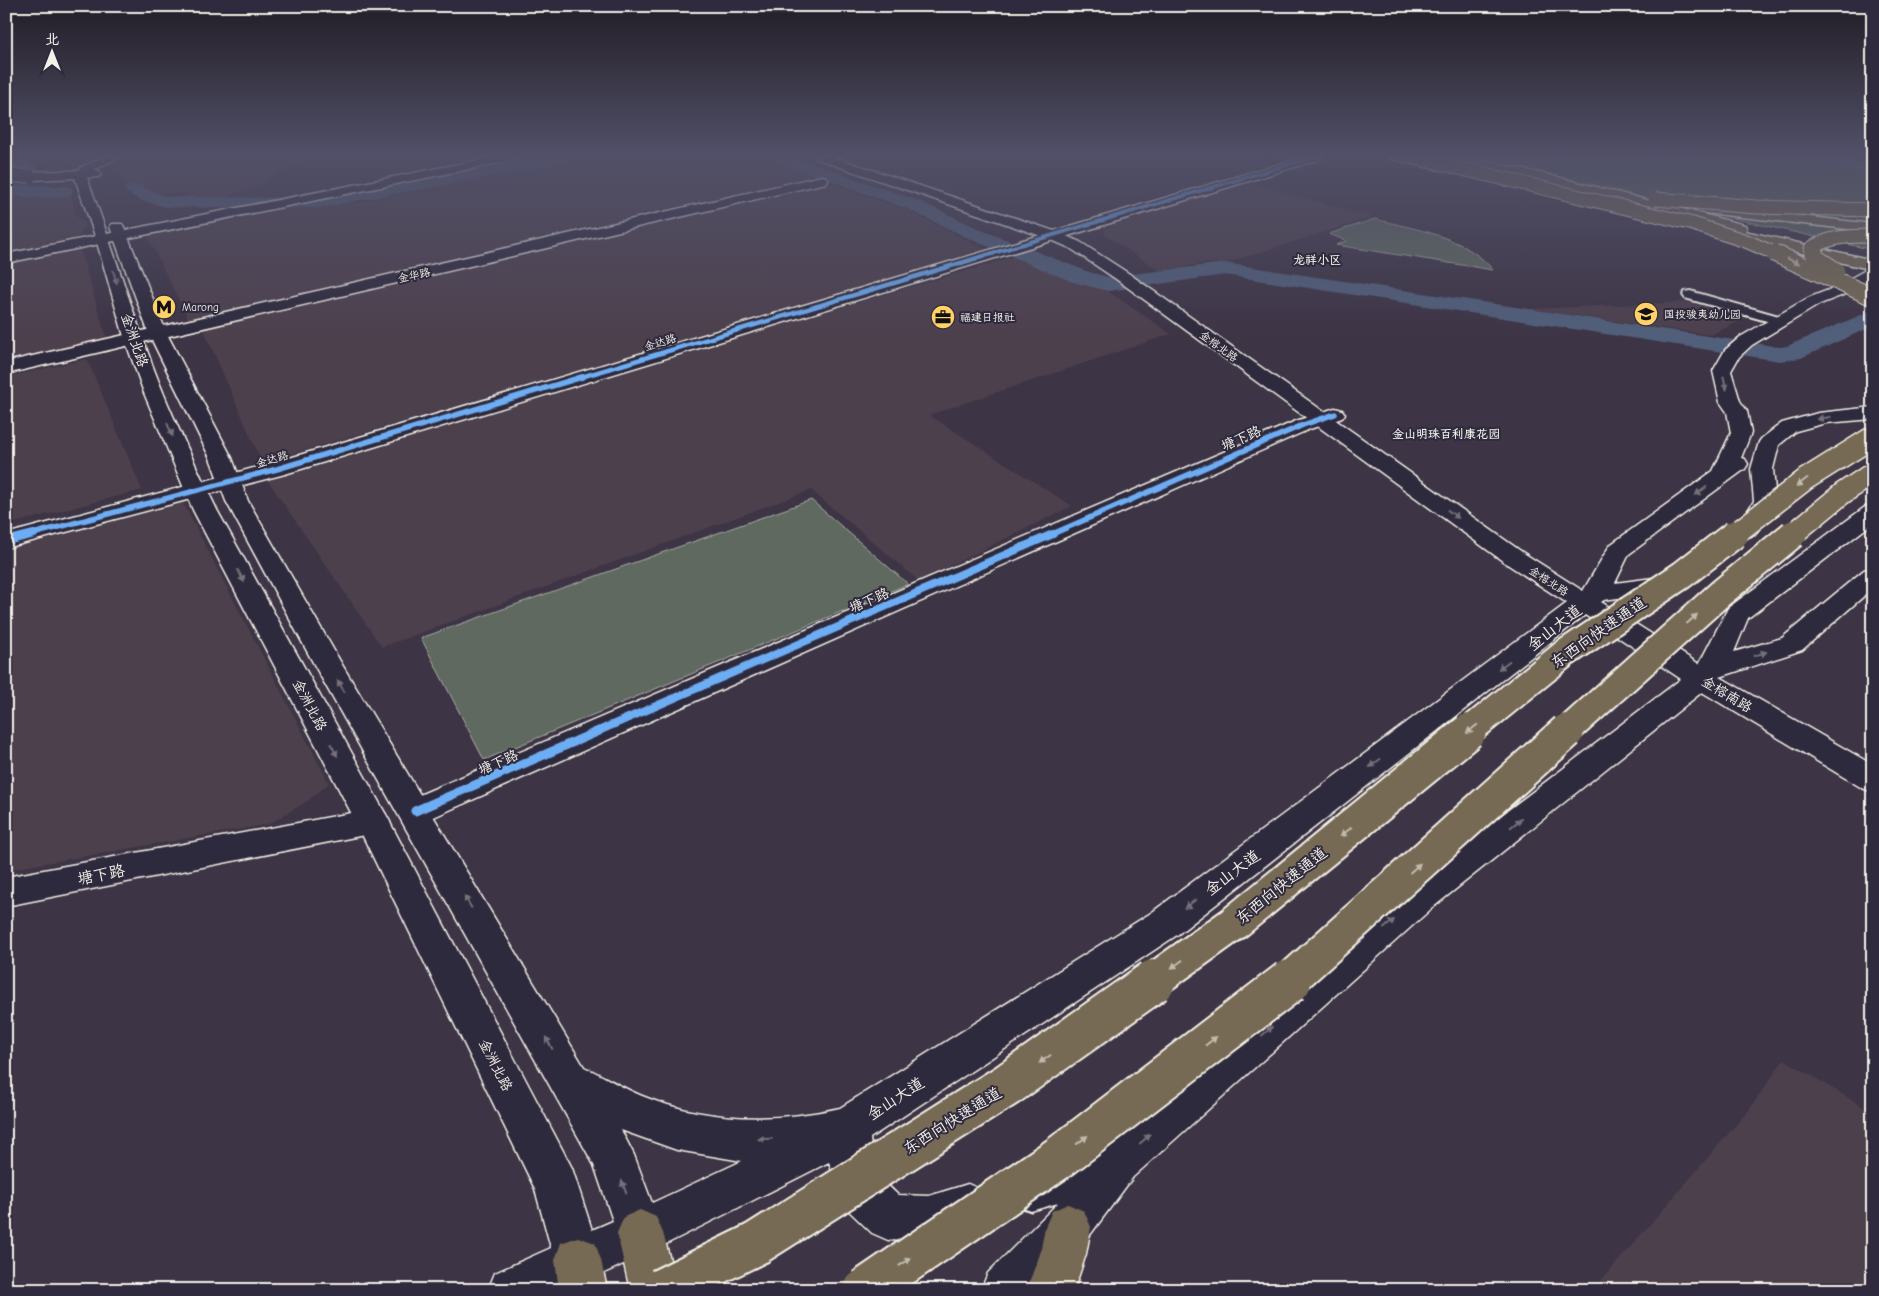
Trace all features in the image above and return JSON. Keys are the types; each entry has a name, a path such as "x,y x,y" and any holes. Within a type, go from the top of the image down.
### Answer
{"main road":[{"name":"金洲北路","path":"107,216 111,237 146,337 154,393 209,518 373,822 556,1184 581,1275"},
{"path":"6,258 212,216"},
{"name":"金华路","path":"6,368 665,216"},
{"name":"金榕北路","path":"1006,216 1085,241 1139,283 1327,416 1514,558 1590,598"},
{"name":"金榕北路","path":"1009,216 1056,233"},
{"name":"金达路","path":"6,541 231,482 1112,216"},
{"path":"1660,216 1873,265"},
{"path":"1662,216 1693,224 1754,244 1873,297"},
{"path":"1691,216 1873,260"},
{"path":"1769,216 1873,228"},
{"path":"1873,236 1846,236 1823,240 1811,248 1816,258 1836,271 1873,285"},
{"path":"1723,474 1741,433 1738,411 1730,402 1722,371 1739,348 1814,301 1837,292 1873,271"},
{"path":"1837,292 1873,285"},
{"name":"金洲北路","path":"146,337 221,458 237,500 330,668 572,1082 612,1155 640,1233"},
{"path":"1590,598 1620,550 1789,427 1825,417 1873,414"},
{"name":"塘下路","path":"415,811 1327,416"},
{"name":"东西向快速通道","path":"661,1290 757,1243 1007,1086 1234,924 1564,654 1682,575 1806,479 1873,437"},
{"path":"1590,598 1682,583 1744,535 1765,501 1762,468 1768,442"},
{"path":"865,1290 1060,1157 1293,978 1721,593 1843,493 1873,473"},
{"path":"1706,673 1737,614 1873,512"},
{"path":"1005,1290 1068,1226 1118,1162 1419,898 1706,673 1792,644 1873,575"},
{"name":"金榕南路","path":"1590,598 1873,780"},
{"name":"金山大道","path":"512,1290 581,1275 640,1233 803,1154 848,1128 1164,924 1590,598"},
{"name":"金榕南路","path":"1706,673 1873,760"},
{"name":"塘下路","path":"6,892 373,822"},
{"path":"572,1082 639,1116 673,1128 709,1136 749,1139 800,1138 848,1128 850,1160 861,1191 888,1217 930,1219 1118,1162"},
{"path":"1050,1290 1063,1254 1068,1226"},
{"path":"640,1233 654,1290"}],"street":[{"path":"1690,295 1781,321"}],"shaded area":[{"path":"6,216 77,216 85,223 76,240 6,257"},
{"path":"232,216 655,216 190,322 148,238 160,230"},
{"path":"687,216 919,216 985,249 639,353 271,460 261,460 203,328"},
{"path":"1133,216 1373,217 1226,263 1207,263 1160,271 1105,235 1105,229 1118,221"},
{"path":"79,246 107,340 6,362 6,262"},
{"path":"1014,257 1106,290 1171,334 929,415 1072,506 919,581 811,490 382,647 268,481 786,323"},
{"name":"国投骏夷幼儿园","path":"1688,302 1743,319 1711,335 1530,309"},
{"path":"87,359 142,490 6,525 6,377"},
{"path":"183,503 329,783 309,800 269,824 6,870 6,550"},
{"path":"1784,1059 1873,1113 1873,1290 1593,1290 1749,1110"}],"green space":[{"path":"1724,216 1873,216 1873,250"},
{"path":"1375,219 1423,231 1454,242 1482,258 1493,270 1336,245 1347,241 1329,234"},
{"path":"811,500 908,584 484,760 421,638"}],"waterway":[{"path":"937,216 977,235 1081,277 1108,284 1225,269 1780,354 1792,353 1873,317"}],"cycle path":[{"path":"6,541 277,469 1116,216"},
{"path":"415,811 1303,425 1335,414"}],"place":[{"name":"Marong","path":"164,307"},
{"name":"国投骏夷幼儿园","path":"1646,314"},
{"name":"福建日报社","path":"943,317"}],"district":[{"name":"龙祥小区","path":"1317,260"},
{"name":"金山明珠百利康花园","path":"1446,434"}]}
